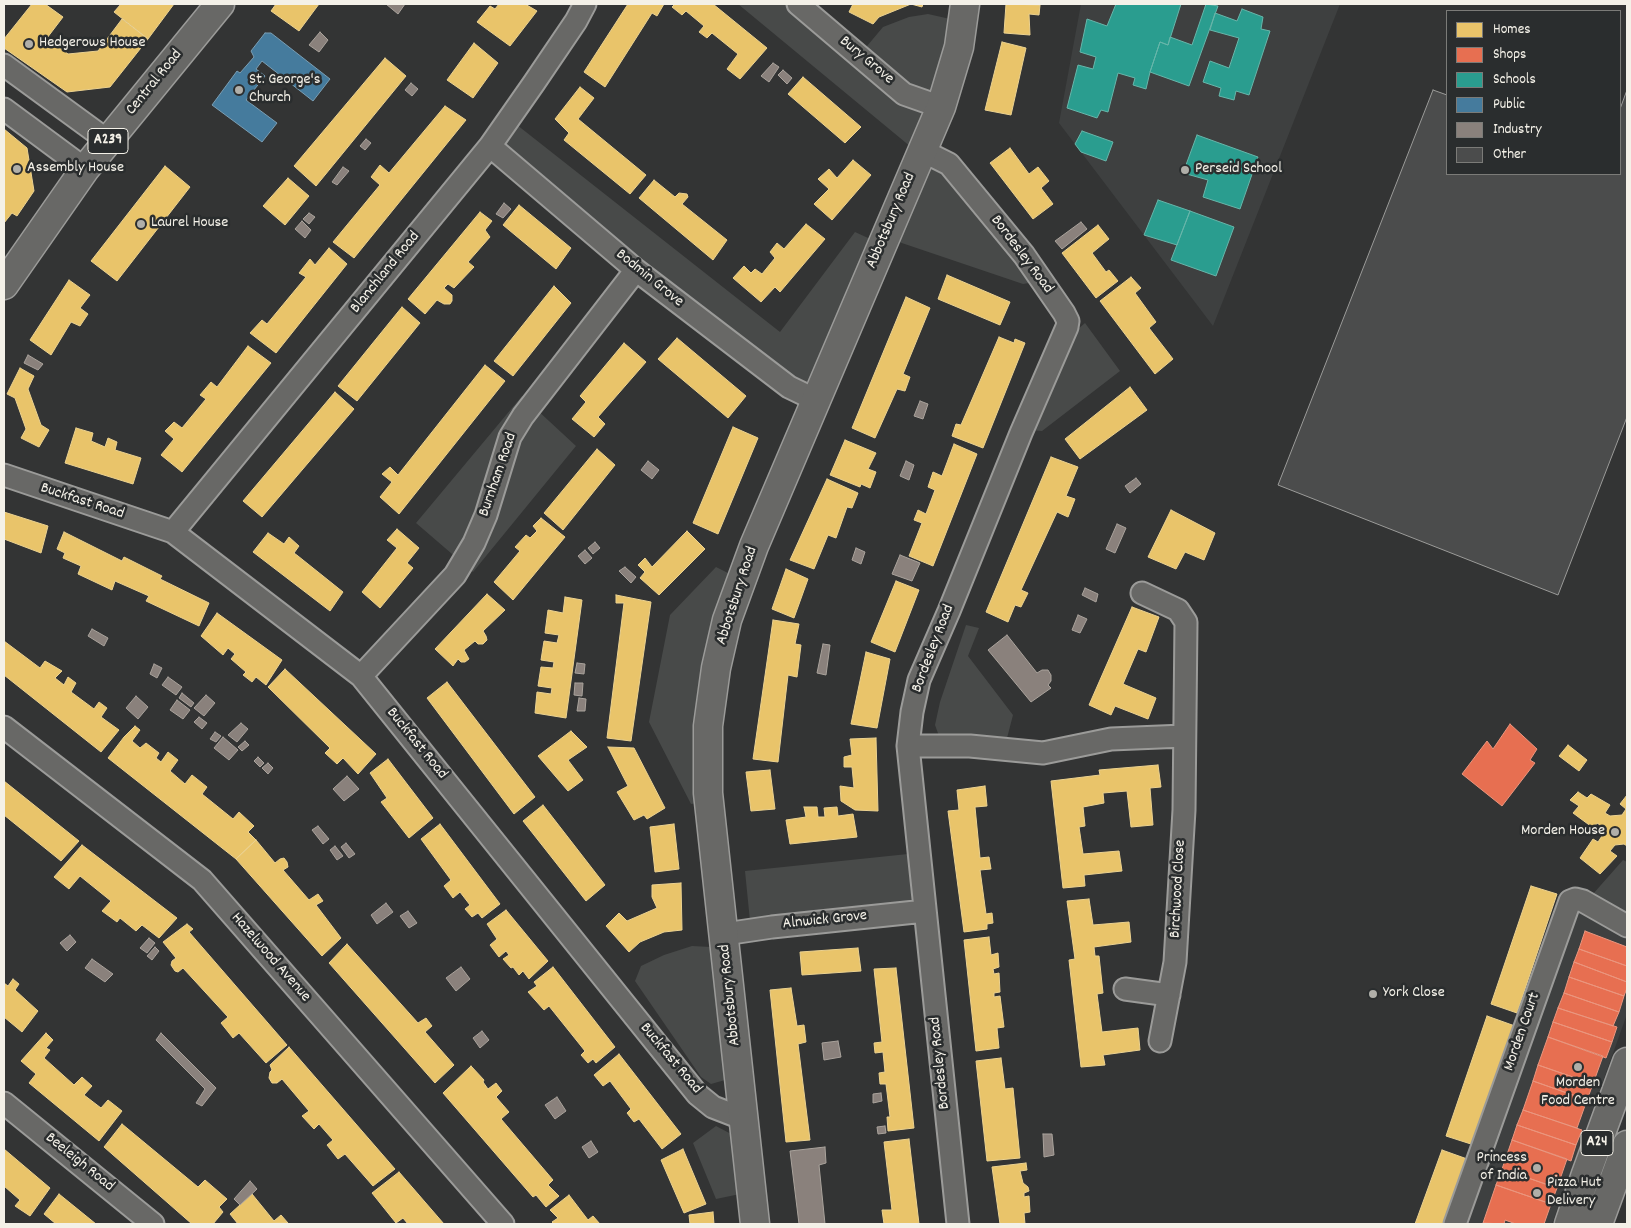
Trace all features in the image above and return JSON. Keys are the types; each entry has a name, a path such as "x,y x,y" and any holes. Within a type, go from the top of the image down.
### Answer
{"main road":[{"name":"Central Road","path":"4,285 85,169 220,4"},
{"name":"Abbotsbury Road","path":"755,1224 725,934 708,793 708,726 716,668 727,620 754,546 921,150 941,107 959,47 965,4"},
{"name":"A24","path":"1569,1224 1627,1062"},
{"name":"A24","path":"1598,1224 1627,1145"}],"street":[{"name":"Blanchland Road","path":"173,532 490,146 585,4"},
{"name":"Bury Grove","path":"798,4 904,94 941,107"},
{"path":"4,65 108,141"},
{"path":"4,110 85,169"},
{"name":"Bodmin Grove","path":"490,146 636,270 788,387 816,400"},
{"name":"Bordesley Road","path":"921,150 948,164 1024,255 1068,321 919,680 912,712 908,746 958,1224"},
{"name":"Burnham Road","path":"361,676 454,575 474,543 486,515 510,437 523,416 636,270"},
{"name":"Buckfast Road","path":"4,475 173,532 361,676 697,1094 713,1108 744,1119"},
{"name":"Birchwood Close","path":"1142,593 1178,610 1186,622 1184,810 1175,962 1160,1041"},
{"name":"Hazelwood Avenue","path":"4,727 202,880 503,1224"},
{"path":"908,746 970,746 1043,754 1111,739 1184,736"},
{"name":"Morden Court","path":"1456,1224 1570,901 1575,899 1583,901 1627,926"},
{"name":"Alnwick Grove","path":"725,934 772,927 925,911"},
{"path":"1125,989 1169,995"},
{"name":"Beeleigh Road","path":"4,1102 154,1224"}],"shaded area":[{"path":"738,4 793,4 857,58 883,27 909,17 928,14 959,21 917,152"},
{"name":"Perseid School","path":"1081,4 1340,4 1213,326 1059,123"},
{"path":"512,121 780,332 855,232 879,243 811,395 790,383 495,144"},
{"path":"924,157 945,167 1035,282 1023,284 890,239"},
{"path":"1085,323 1120,371 1042,431 1030,430 1077,330"},
{"path":"522,396 576,446 473,572 416,523"},
{"path":"716,567 728,573 714,618 703,664 694,726 699,803 691,804 649,722 670,615"},
{"path":"966,625 979,628 968,656 1013,715 1006,742 939,736 935,725 940,702"},
{"path":"908,854 912,905 750,921 745,871"},
{"path":"1623,860 1627,862 1627,913 1593,894"},
{"path":"1575,904 1627,933 1627,1014 1552,1224 1460,1224"},
{"path":"692,946 711,947 725,1080 711,1084 701,1077 635,981 641,966 664,955"},
{"path":"716,1126 733,1135 740,1194 716,1199 693,1143"}],"building: Homes":[{"name":"Hedgerows House","path":"32,4 45,4 63,17 47,38 68,54 98,51 122,19 148,39 110,87 67,92 4,48 4,39"},
{"path":"121,4 174,4 148,39 114,12"},
{"path":"276,4 319,4 299,31 271,11"},
{"path":"499,4 525,4 537,11 510,46 477,22 490,6 495,9"},
{"path":"628,4 664,4 657,16 652,13 605,87 584,72"},
{"path":"675,4 713,4 767,48 740,79 727,69 738,54 712,33 707,38 699,32 704,26 686,11 682,15 672,7"},
{"path":"853,4 911,4 879,17 873,24 849,12"},
{"path":"911,4 923,4 922,7"},
{"path":"1006,4 1040,5 1039,15 1029,14 1030,35 1004,33"},
{"path":"1002,42 1026,48 1011,115 985,110"},
{"path":"474,43 498,63 473,98 447,80"},
{"path":"385,58 406,76 316,186 294,166"},
{"path":"803,77 861,127 845,143 788,94"},
{"path":"580,87 594,98 578,119 646,175 630,194 564,140 569,133 555,119"},
{"path":"445,106 466,120 354,258 333,242 380,185 371,177 380,165 389,173"},
{"name":"Assembly House","path":"4,129 27,148 34,191 17,216 12,213 4,223"},
{"path":"1010,148 1029,174 1038,167 1049,181 1041,188 1053,204 1033,219 990,163"},
{"path":"853,160 871,175 832,220 814,204 829,189 818,179 829,169 837,178"},
{"name":"Laurel House","path":"165,166 190,187 117,281 91,261"},
{"path":"288,178 309,196 285,225 263,206"},
{"path":"654,180 675,197 679,193 687,194 688,197 682,204 727,240 713,260 639,198"},
{"path":"519,205 571,248 556,269 503,225"},
{"path":"480,212 492,221 485,230 490,237 468,262 474,267 454,288 448,284 444,288 452,295 450,304 444,304 437,300 425,314 408,299"},
{"path":"806,224 825,239 780,292 775,287 761,302 733,278 744,266 751,273 755,269 762,274 775,258 770,252 777,243 784,249"},
{"path":"1098,225 1109,239 1092,253 1106,272 1109,270 1118,281 1096,298 1062,253"},
{"path":"329,248 347,264 276,353 250,333 262,320 267,324 306,277 299,273 310,259 315,265"},
{"path":"947,275 1010,302 1000,325 938,299"},
{"path":"1131,277 1141,288 1135,293 1156,322 1149,328 1173,359 1155,374 1100,301"},
{"path":"69,280 90,295 80,308 88,314 80,326 71,322 51,355 30,340"},
{"path":"554,286 571,303 513,376 494,361"},
{"path":"906,297 930,308 903,374 910,377 905,391 897,389 875,438 852,428"},
{"path":"402,307 420,323 357,401 338,386"},
{"path":"999,337 1014,343 1015,339 1025,343 983,448 952,436 956,424 961,425"},
{"path":"677,338 746,396 728,418 658,359"},
{"path":"624,343 646,362 598,417 605,424 594,437 572,419 586,402 580,396"},
{"path":"248,346 271,363 182,472 161,455 174,439 165,431 174,422 182,428 206,399 200,395 211,382 217,387"},
{"path":"485,365 505,381 399,514 380,497 392,482 382,474 390,467 398,475"},
{"path":"20,368 34,376 28,389 41,425 49,430 39,447 21,438 26,429 15,398 7,394"},
{"path":"1130,387 1147,410 1080,459 1065,439"},
{"path":"335,392 354,409 262,517 243,501"},
{"path":"733,427 758,438 718,534 693,523"},
{"path":"76,428 93,433 91,441 105,447 108,438 117,442 115,450 141,458 133,484 65,463"},
{"path":"845,440 876,453 868,469 876,472 870,488 861,484 860,487 830,475"},
{"path":"954,444 977,454 933,566 909,556 922,523 914,520 918,510 926,514 935,490 928,487 933,472 942,476"},
{"path":"597,449 615,465 563,530 544,513"},
{"path":"1051,457 1078,467 1066,496 1075,499 1068,517 1057,512 1021,590 1028,593 1021,607 1015,605 1008,622 986,612"},
{"path":"827,479 858,493 852,508 847,507 836,538 828,535 814,569 790,560"},
{"path":"1171,510 1215,533 1204,560 1185,552 1176,569 1148,557"},
{"path":"4,512 48,526 41,553 4,539"},
{"path":"541,518 565,537 513,600 494,582 520,551 515,547 526,535 530,538 537,531 533,526"},
{"path":"397,529 419,548 407,563 413,568 380,608 362,592 397,548 387,540"},
{"path":"687,531 705,549 659,595 640,578 645,572 638,565 645,558 652,567"},
{"path":"64,532 122,561 124,557 162,576 160,579 209,603 199,626 146,601 149,596 115,581 112,590 78,574 81,566 63,558 65,553 57,549"},
{"path":"268,533 284,544 289,537 299,546 294,553 343,592 330,611 253,552"},
{"path":"786,569 808,579 794,618 772,609"},
{"path":"896,581 919,590 895,652 871,642"},
{"path":"487,594 505,610 483,631 487,640 483,644 478,644 475,641 464,650 469,659 461,662 458,659 453,666 435,649"},
{"path":"616,595 651,602 631,741 607,738 624,603 616,603"},
{"path":"565,597 582,600 566,718 535,713 537,692 551,694 552,688 538,686 541,667 553,668 554,662 541,660 544,641 557,643 559,635 545,633 548,610 563,613"},
{"path":"1132,607 1159,617 1146,652 1138,649 1123,684 1156,698 1148,719 1115,706 1111,715 1089,705"},
{"path":"217,613 282,660 266,685 256,677 252,682 243,675 246,672 231,659 235,654 228,648 223,655 201,636"},
{"path":"773,620 799,624 795,644 801,645 797,677 788,675 778,762 753,759"},
{"path":"4,641 40,668 45,661 62,671 55,678 64,685 68,677 76,683 71,692 94,709 99,702 107,708 101,717 119,730 101,752 4,675"},
{"path":"866,652 890,659 877,728 851,724"},
{"path":"285,669 376,754 358,774 343,758 337,764 325,753 330,748 268,687"},
{"path":"447,682 535,797 514,814 427,698"},
{"path":"135,726 140,730 132,741 140,748 146,743 159,753 156,758 161,762 168,752 178,760 170,771 185,784 192,775 207,787 202,794 233,819 239,812 254,826 248,832 256,840 236,859 108,758"},
{"path":"571,731 587,747 568,760 583,780 568,791 538,756"},
{"path":"876,738 878,811 855,810 841,801 840,786 854,788 852,767 844,767 844,757 852,755 850,739"},
{"path":"1568,745 1587,760 1579,771 1559,756"},
{"path":"608,747 634,748 665,808 647,819 644,815 634,820 617,792 628,786"},
{"path":"388,759 433,818 409,838 381,802 387,798 370,773"},
{"path":"1158,765 1161,787 1150,788 1153,825 1131,827 1127,791 1103,793 1104,803 1083,807 1085,826 1079,827 1083,854 1119,851 1122,871 1084,875 1085,886 1063,888 1051,781 1100,775 1099,770"},
{"path":"770,770 775,809 751,811 746,772"},
{"path":"4,781 79,841 61,861 4,815"},
{"path":"985,786 987,806 975,807 980,858 989,857 991,869 980,870 986,914 992,913 993,923 987,924 987,929 964,932 948,811 959,810 957,790"},
{"name":"Morden House","path":"1578,792 1587,798 1591,794 1610,805 1605,813 1610,816 1622,815 1626,809 1620,804 1627,795 1627,846 1624,844 1615,845 1610,851 1617,856 1600,874 1580,858 1593,839 1598,842 1602,836 1602,829 1598,823 1592,827 1573,813 1579,806 1570,800"},
{"path":"543,805 605,885 586,901 523,821"},
{"path":"804,807 817,807 818,817 825,817 824,808 837,807 838,816 853,814 857,837 790,844 786,820 806,817"},
{"path":"440,824 500,904 482,918 478,913 472,917 465,909 470,905 460,892 453,898 444,886 451,880 421,839"},
{"path":"674,824 679,869 655,872 650,827"},
{"path":"256,840 275,863 284,858 288,867 283,870 309,900 318,894 323,901 316,905 341,938 322,956 236,859"},
{"path":"82,845 177,918 159,938 142,925 136,931 120,918 117,922 102,911 111,901 80,876 69,889 54,877"},
{"path":"681,883 682,930 664,932 640,942 629,952 606,926 619,913 627,921 657,908 652,897 652,885"},
{"path":"1531,886 1557,894 1517,1013 1491,1004"},
{"path":"1089,899 1093,925 1129,922 1131,942 1094,947 1095,956 1099,956 1103,993 1097,994 1102,1032 1138,1028 1140,1050 1103,1055 1105,1065 1081,1067 1069,960 1075,959 1067,901"},
{"path":"506,910 548,961 529,979 523,971 519,975 503,959 509,955 506,951 499,957 490,945 497,939 487,924"},
{"path":"187,924 193,929 189,932 287,1045 266,1063 239,1033 233,1038 221,1023 228,1017 183,968 178,972 171,965 172,961 176,958 163,942"},
{"path":"989,937 991,955 998,953 999,967 993,969 994,974 999,973 1000,992 994,993 994,997 1000,996 1004,1027 997,1028 999,1048 976,1051 964,940"},
{"path":"347,944 418,1023 426,1018 432,1026 425,1032 454,1065 435,1083 329,963"},
{"path":"858,948 861,971 802,975 800,952"},
{"path":"553,967 615,1047 596,1063 593,1059 588,1063 581,1055 585,1051 549,1006 544,1010 528,992 537,986 534,982"},
{"path":"896,968 914,1128 888,1131 887,1117 890,1117 886,1084 880,1084 879,1073 885,1072 883,1052 875,1053 874,1043 882,1042 874,969"},
{"path":"13,979 19,984 15,990 38,1011 22,1032 4,1017 4,983 8,986"},
{"path":"791,988 797,1026 804,1025 806,1042 798,1044 810,1140 786,1142 770,990"},
{"path":"1487,1016 1515,1026 1474,1145 1446,1136"},
{"path":"46,1033 53,1040 46,1048 50,1050 44,1058 74,1085 82,1077 92,1086 84,1095 101,1108 108,1100 122,1111 99,1141 29,1083 36,1074 21,1061"},
{"path":"289,1047 395,1169 373,1186 345,1154 338,1159 327,1145 333,1140 319,1124 314,1129 302,1116 309,1111 282,1079 277,1083 272,1083 269,1078 272,1070 270,1065"},
{"path":"619,1054 681,1134 662,1149 639,1119 634,1122 627,1113 631,1109 610,1081 603,1086 594,1075"},
{"path":"1001,1058 1005,1089 1013,1088 1020,1158 987,1161 976,1061"},
{"path":"471,1066 484,1080 483,1082 488,1089 496,1083 502,1091 496,1097 509,1112 501,1119 553,1180 548,1185 559,1196 546,1207 536,1195 533,1197 443,1093"},
{"path":"122,1124 198,1187 205,1180 227,1199 219,1207 223,1212 213,1224 192,1224 104,1147"},
{"path":"909,1139 919,1224 884,1224 882,1210 892,1210 884,1142"},
{"path":"4,1149 50,1188 30,1216 15,1206 20,1200 4,1186"},
{"path":"683,1149 706,1204 684,1213 661,1160"},
{"path":"1442,1150 1470,1160 1446,1224 1415,1224"},
{"path":"1026,1163 1027,1170 1020,1171 1023,1183 1028,1187 1029,1191 1024,1193 1024,1197 1029,1196 1030,1212 1024,1213 1025,1224 1000,1224 992,1167"},
{"path":"399,1172 444,1224 408,1224 403,1218 396,1223 372,1193"},
{"path":"59,1194 96,1224 56,1224 44,1214"},
{"path":"252,1194 274,1221 281,1215 288,1223 238,1224 230,1214"},
{"path":"569,1195 588,1220 593,1216 600,1224 554,1224 552,1222 558,1218 550,1210"},
{"path":"713,1212 714,1224 690,1224 689,1215"}],"building: Shops":[{"path":"1510,724 1537,749 1530,760 1535,763 1502,806 1462,774 1487,741 1493,749"},
{"path":"1585,931 1627,947 1627,966 1579,949"},
{"path":"1579,949 1627,966 1627,982 1574,962"},
{"path":"1574,962 1627,982 1624,996 1569,977"},
{"path":"1569,977 1624,996 1619,1012 1564,993"},
{"path":"1564,993 1619,1012 1613,1026 1558,1008"},
{"path":"1558,1008 1617,1027 1612,1042 1553,1022"},
{"path":"1553,1022 1612,1042 1606,1058 1548,1037"},
{"path":"1548,1037 1603,1056 1593,1084 1538,1065"},
{"path":"1538,1065 1593,1084 1587,1100 1533,1081"},
{"path":"1533,1081 1587,1100 1577,1128 1523,1110"},
{"path":"1523,1110 1582,1130 1576,1145 1517,1125"},
{"path":"1517,1125 1576,1145 1571,1161 1512,1140"},
{"path":"1512,1140 1567,1159 1557,1188 1502,1169"},
{"path":"1502,1169 1557,1188 1551,1204 1496,1185"},
{"path":"1496,1185 1551,1204 1544,1224 1516,1224 1505,1220 1504,1224 1483,1223"}],"building: Schools":[{"path":"1116,4 1181,4 1168,45 1160,42 1146,89 1133,85 1135,78 1118,73 1108,112 1101,110 1097,118 1067,108 1078,65 1093,69 1096,57 1080,52 1087,19 1107,26"},
{"path":"1206,4 1218,6 1189,86 1150,72 1160,42 1168,45 1170,37 1192,45"},
{"path":"1242,9 1263,17 1261,29 1270,31 1249,95 1236,91 1234,100 1219,96 1221,88 1203,82 1210,61 1229,68 1239,38 1210,30 1215,13 1237,21"},
{"path":"1082,131 1113,142 1106,161 1081,152 1075,144"},
{"path":"1197,135 1258,157 1240,209 1203,197 1208,180 1183,173"},
{"path":"1158,200 1190,211 1177,245 1144,235"},
{"path":"1190,211 1234,227 1216,276 1171,260"}],"building: Public":[{"name":"St. George's Church","path":"265,33 271,33 330,79 313,101 262,61 256,69 265,76 246,100 277,123 262,142 212,105 237,71 240,73 254,57 251,51"}],"building: Industry":[{"path":"386,4 405,4 398,14"},
{"path":"320,32 328,40 319,52 309,45"},
{"path":"773,63 779,67 769,82 761,76"},
{"path":"783,70 792,78 787,84 778,75"},
{"path":"411,83 418,89 412,96 405,90"},
{"path":"366,139 371,143 365,150 360,146"},
{"path":"343,167 349,171 337,185 332,182"},
{"path":"504,203 511,209 503,218 496,214"},
{"path":"309,213 315,217 309,224 303,219"},
{"path":"302,221 311,230 305,238 295,229"},
{"path":"1081,222 1087,229 1062,249 1055,241"},
{"path":"28,355 43,364 38,370 24,363"},
{"path":"920,401 928,404 923,419 914,416"},
{"path":"648,461 659,470 652,479 641,470"},
{"path":"906,461 914,465 909,480 900,476"},
{"path":"1136,478 1141,484 1130,493 1125,486"},
{"path":"1117,524 1126,528 1115,553 1106,549"},
{"path":"595,542 600,548 593,554 588,548"},
{"path":"856,548 865,552 861,564 852,560"},
{"path":"585,550 592,558 585,564 578,556"},
{"path":"900,555 920,563 912,581 892,574"},
{"path":"625,567 636,577 631,583 619,571"},
{"path":"1085,588 1098,594 1096,602 1082,595"},
{"path":"1078,615 1087,619 1080,633 1072,630"},
{"path":"92,629 108,638 104,646 88,636"},
{"path":"1007,635 1037,673 1042,670 1048,670 1051,675 1051,681 1048,685 1051,688 1031,702 988,650"},
{"path":"823,644 830,645 826,675 817,673"},
{"path":"577,663 585,664 584,674 575,673"},
{"path":"154,664 162,668 157,678 150,674"},
{"path":"168,677 182,687 176,695 162,685"},
{"path":"575,683 583,683 582,696 574,695"},
{"path":"182,693 194,703 191,707 179,698"},
{"path":"206,695 215,703 204,716 194,708"},
{"path":"136,696 148,707 138,719 126,708"},
{"path":"579,698 586,699 585,711 577,711"},
{"path":"177,700 190,710 183,719 170,710"},
{"path":"199,717 207,723 202,729 194,722"},
{"path":"241,723 248,729 237,742 228,735"},
{"path":"215,732 221,736 216,742 210,739"},
{"path":"223,737 238,750 229,760 214,748"},
{"path":"245,741 249,745 242,751 238,747"},
{"path":"258,757 264,763 260,767 254,761"},
{"path":"268,763 273,768 268,774 262,768"},
{"path":"347,776 359,789 344,801 333,789"},
{"path":"318,826 329,839 323,844 312,830"},
{"path":"346,843 355,854 349,858 341,847"},
{"path":"335,846 343,856 337,860 330,850"},
{"path":"386,903 393,912 377,924 371,915"},
{"path":"408,911 417,923 409,928 400,916"},
{"path":"70,935 76,942 67,951 60,943"},
{"path":"149,938 155,943 147,953 140,948"},
{"path":"155,947 159,951 152,960 147,956"},
{"path":"92,959 113,974 105,982 85,968"},
{"path":"461,967 470,979 456,991 446,978"},
{"path":"482,1031 489,1040 480,1048 473,1038"},
{"path":"161,1033 216,1088 202,1106 196,1103 205,1089 156,1040"},
{"path":"838,1041 841,1057 824,1060 822,1043"},
{"path":"881,1093 882,1101 873,1103 873,1094"},
{"path":"557,1097 566,1111 555,1119 545,1105"},
{"path":"885,1126 886,1133 878,1134 877,1127"},
{"path":"1043,1134 1052,1134 1054,1155 1044,1157"},
{"path":"591,1141 598,1152 589,1158 582,1147"},
{"path":"825,1147 826,1163 819,1165 825,1224 799,1224 790,1151"},
{"path":"250,1181 257,1189 240,1205 234,1199"}],"building: Other":[{"path":"1433,90 1446,95 1446,175 1621,175 1621,106 1627,90 1627,417 1558,595 1278,485"}],"place":[{"name":"Hedgerows House","path":"29,44"},
{"name":"St. George's Church","path":"239,90"},
{"name":"Assembly House","path":"17,169"},
{"name":"Perseid School","path":"1185,170"},
{"name":"Laurel House","path":"141,224"},
{"name":"Morden House","path":"1615,832"},
{"name":"York Close","path":"1373,994"},
{"name":"Morden Food Centre","path":"1578,1067"},
{"name":"Princess of India","path":"1537,1168"},
{"name":"Pizza Hut Delivery","path":"1537,1193"}]}
